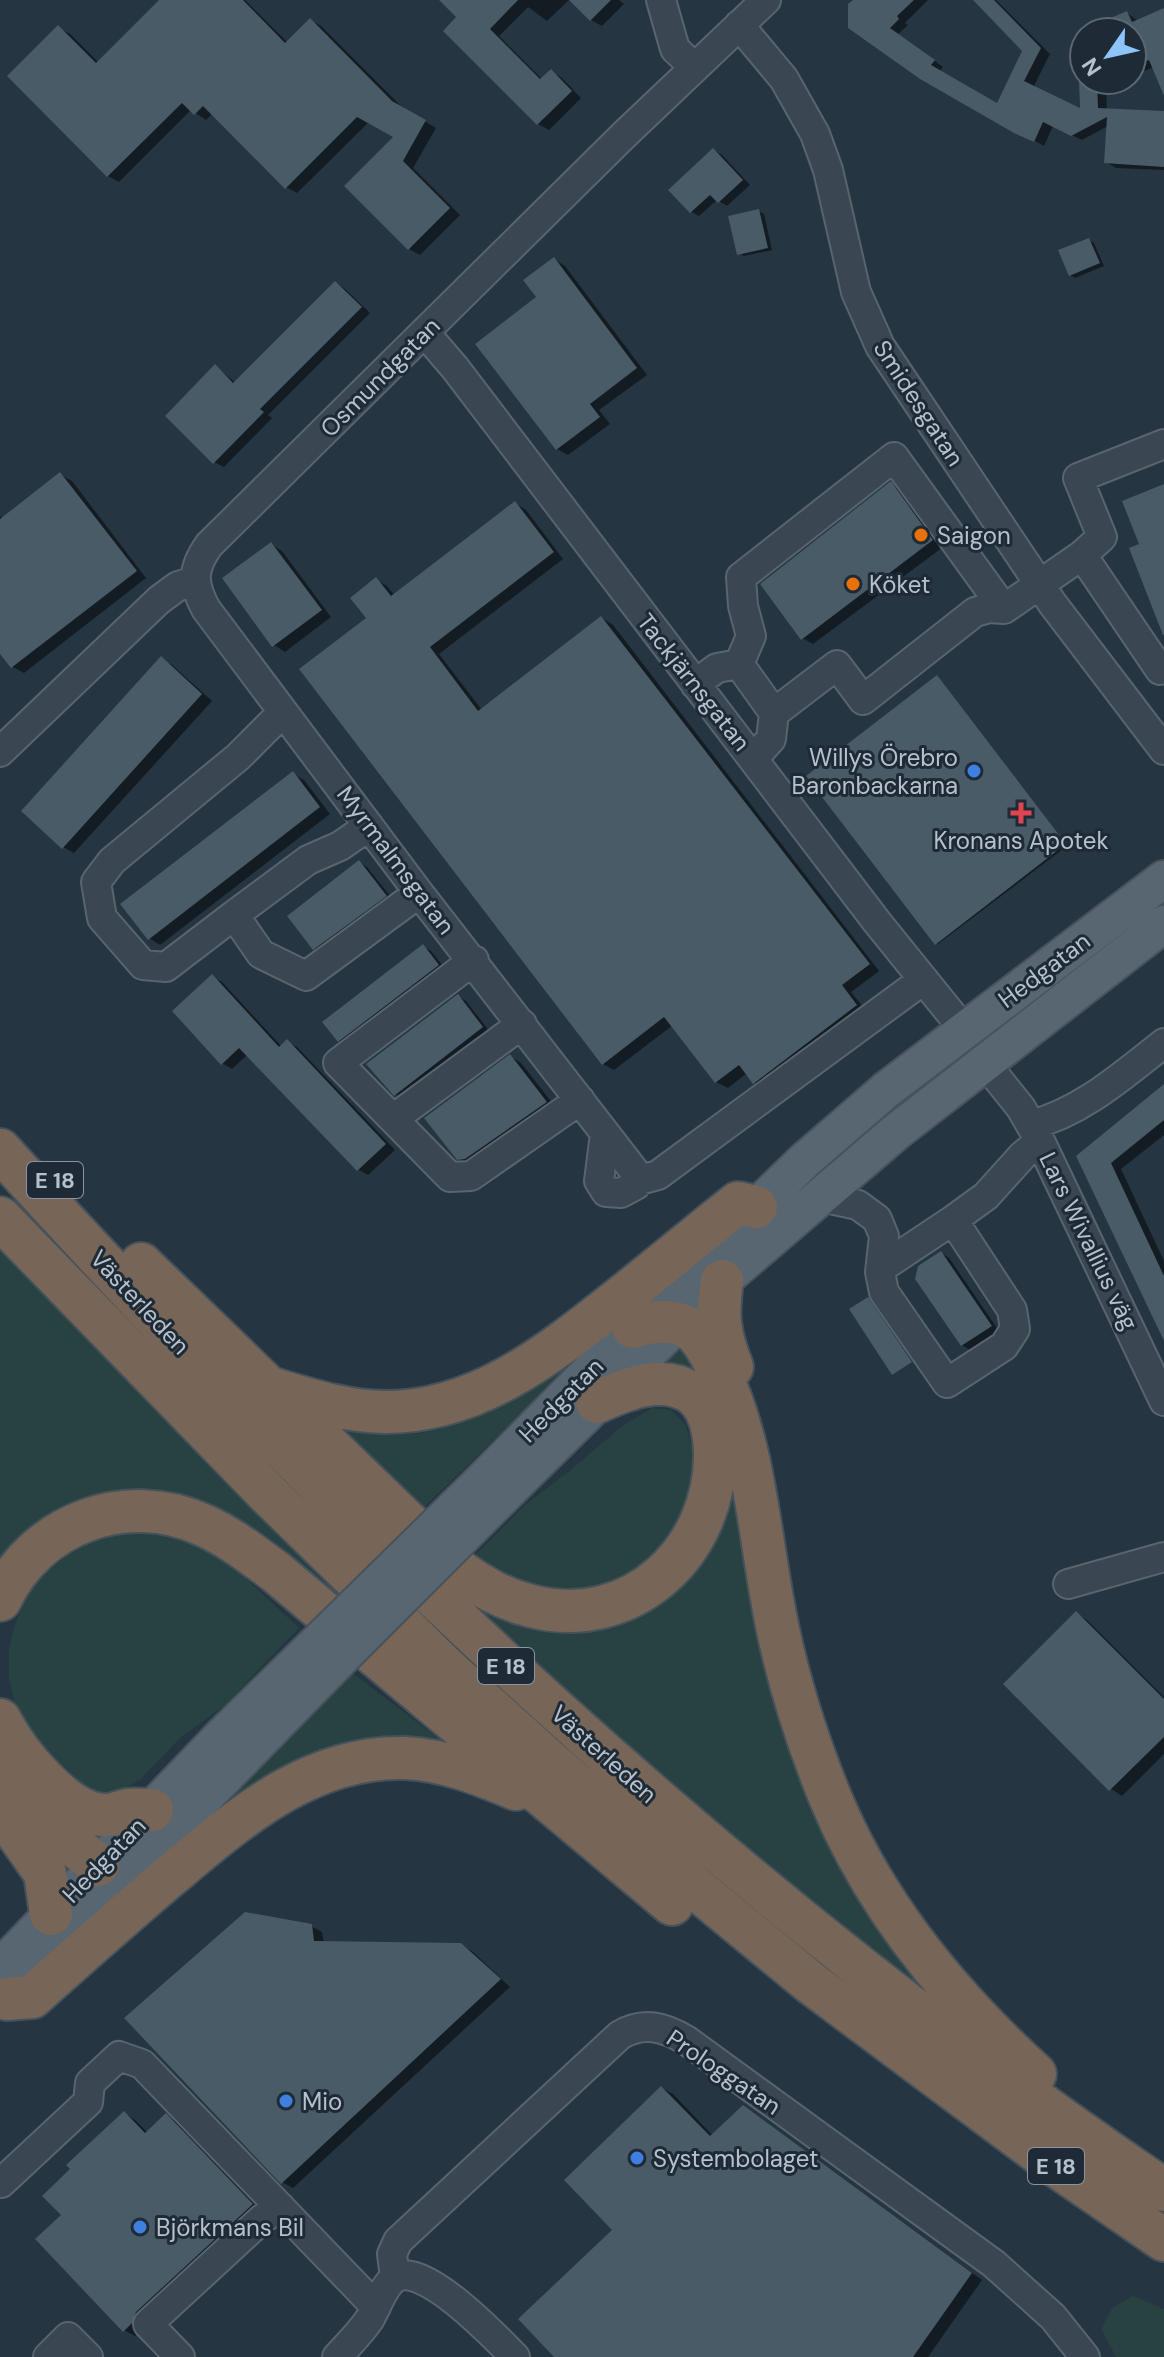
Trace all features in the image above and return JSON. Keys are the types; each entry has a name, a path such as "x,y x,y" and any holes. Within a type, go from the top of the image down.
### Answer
{"highway":[{"name":"E 18","path":"0,1125 455,1568 503,1598 534,1607 571,1610 604,1607 637,1593 665,1574 684,1554 700,1527 710,1500 715,1468 714,1433 706,1408 691,1393 674,1386 631,1387 597,1402"},
{"name":"Västerleden","path":"0,1150 106,1267 314,1481 566,1722 655,1800 897,1997 1164,2190"},
{"path":"268,1388 361,1411 409,1411 456,1401 508,1379 537,1361 738,1203 756,1207"},
{"name":"Västerleden","path":"0,1218 268,1494 446,1668 704,1895 811,1983 1055,2165 1164,2240"},
{"name":"E 18","path":"719,1284 718,1318 722,1342 734,1374 726,1385"},
{"path":"633,1327 649,1322 677,1325"},
{"name":"E 18","path":"677,1325 699,1336 726,1385 743,1436 786,1667 831,1801 869,1874 915,1944 1006,2046 1064,2101 1066,2121"},
{"name":"E 18","path":"0,1600 11,1578 34,1551 67,1528 88,1519 144,1510 162,1512 203,1525 248,1551 276,1572 678,1910 903,2073 952,2086"},
{"path":"0,1720 14,1744 44,1779 80,1807 104,1816 129,1810 152,1810"},
{"name":"E 18","path":"2,1992 32,1997 213,1840 260,1804 308,1778 333,1769 370,1761 404,1758 428,1760 474,1772 547,1801"},
{"path":"0,1764 47,1820 108,1874"},
{"path":"0,1809 45,1873 51,1914"}],"main road":[{"name":"Hedgatan","path":"2,1992 108,1874 493,1488 633,1327 756,1207 886,1090 1164,879"},
{"name":"Hedgatan","path":"493,1488 597,1402 719,1284 896,1132 1164,924"},
{"path":"965,1031 985,1063"},
{"name":"Hedgatan","path":"2,1992 51,1914 108,1874 152,1810 221,1737 329,1650"}],"street":[{"path":"661,0 675,49 694,67"},
{"name":"Osmundgatan","path":"195,581 198,561 209,545 694,67 766,0"},
{"name":"Smidesgatan","path":"739,25 784,79 815,134 828,170 856,292 880,346 1040,586 1164,750"},
{"name":"Tackjärnsgatan","path":"425,333 965,1031"},
{"path":"774,713 837,665 863,700 975,612 989,608 1004,609 1040,586 1102,537 1078,478 1164,444"},
{"path":"739,664 751,636 743,606 741,577 894,457 1004,609"},
{"path":"1082,555 1162,673 1123,697"},
{"path":"0,752 159,600 178,586 195,581"},
{"name":"Myrmalmsgatan","path":"195,581 206,609 605,1134 599,1181 606,1192 621,1193 636,1185 636,1181 658,1175 923,980"},
{"path":"695,684 717,668 739,664"},
{"path":"739,664 774,713 771,739 753,759"},
{"path":"283,712 238,757 112,861 96,882 102,918 143,965 166,967 308,860 340,846 369,826"},
{"path":"234,915 261,954 306,976 419,893"},
{"path":"474,960 338,1063 450,1177 471,1176 580,1100"},
{"path":"393,1119 522,1024"},
{"name":"Lars Wivallius väg","path":"1035,1133 1048,1121 1099,1093 1164,1043"},
{"name":"Lars Wivallius väg","path":"985,1063 1021,1108 1035,1133 1156,1364 1164,1401"},
{"path":"881,1268 986,1196 1023,1155 1035,1133"},
{"path":"821,1197 858,1205 877,1219 884,1236 881,1268 884,1292 947,1383 1004,1346 1015,1329 1012,1310 953,1220"},
{"path":"1068,1584 1164,1557"},
{"name":"Prologgatan","path":"337,2357 360,2333 395,2278 392,2254 398,2241 620,2035 644,2026 657,2027 686,2040 994,2264 1053,2317 1085,2357"},
{"path":"1,2183 88,2102 90,2083 119,2056 142,2064 376,2307"},
{"path":"180,2357 148,2324 262,2219 280,2207"},
{"path":"395,2278 411,2277 433,2286 478,2319 515,2357"},
{"path":"48,2357 68,2337 88,2357"}],"green space":[{"path":"0,1245 336,1592 325,1604 106,1495 73,1506 60,1514 0,1568"},
{"path":"646,1293 415,1516 341,1430 386,1434 432,1431 492,1408 546,1374"},
{"path":"682,1344 729,1440 746,1562 949,2012 720,1835 455,1598 502,1617 615,1622 726,1447 655,1371"},
{"path":"652,1408 671,1410 685,1424 694,1454 694,1473 674,1537 639,1575 569,1599 467,1563 526,1504 622,1426"},
{"path":"132,1530 185,1537 240,1573 299,1628 224,1706 181,1737 140,1780 116,1793 97,1795 58,1771 16,1708 9,1679 9,1650 14,1627 37,1581 82,1543"},
{"path":"351,1672 464,1758 368,1753 114,1916"},
{"path":"1133,2296 1164,2309 1164,2357 1116,2357 1101,2329 1112,2308"}],"building":[{"path":"159,0 243,0 285,43 310,18 392,101 426,120 403,161 450,208 408,250 344,186 393,137 357,117 285,189 203,106 194,115 182,103 107,177 7,76 58,25 96,63"},
{"path":"439,0 518,0 490,29 540,79 551,69 572,91 537,125 443,31 456,17"},
{"path":"569,0 611,0 590,21"},
{"path":"853,0 914,0 897,16 899,19 890,28 935,60 931,65 997,103 1022,51 973,0 994,0 1041,48 1024,81 1080,108 1080,96 1098,96 1098,108 1164,111 1164,167 1104,163 1107,117 1071,136 1043,122 1034,142 1014,133 920,79 848,28 848,4"},
{"path":"1164,8 1164,96 1148,60 1146,16"},
{"path":"713,148 743,180 718,203 710,195 690,213 668,190"},
{"path":"759,209 768,248 737,255 728,216"},
{"path":"1089,238 1100,263 1069,276 1058,250"},
{"path":"554,257 637,368 590,404 600,417 556,450 475,344 536,297 523,280"},
{"path":"335,281 362,307 260,409 264,412 213,464 165,416 215,364 233,383"},
{"path":"60,472 137,571 11,668 0,654 0,519"},
{"path":"891,481 933,540 801,640 760,584"},
{"path":"1164,484 1163,635 1129,548 1139,544 1122,501"},
{"path":"515,501 554,552 430,647 478,711 601,616 870,964 842,985 857,1005 753,1084 739,1065 715,1083 664,1017 602,1065 299,669 366,618 350,598 376,577 391,596"},
{"path":"271,542 322,610 272,647 222,578"},
{"path":"161,656 202,694 62,849 21,811"},
{"path":"937,675 1066,844 935,945 806,776"},
{"path":"293,771 320,807 148,940 120,904"},
{"path":"359,860 387,896 313,950 287,916"},
{"path":"423,944 439,965 338,1042 322,1022"},
{"path":"212,974 279,1047 287,1039 386,1144 357,1171 239,1048 221,1065 172,1011"},
{"path":"458,994 483,1027 394,1096 366,1064"},
{"path":"510,1054 547,1102 465,1159 457,1160 424,1118"},
{"path":"1164,1084 1164,1120 1111,1163 1164,1276 1164,1341 1076,1156"},
{"path":"941,1251 992,1326 961,1346 915,1279 918,1266"},
{"path":"868,1297 912,1362 892,1375 849,1309"},
{"path":"1076,1611 1164,1699 1164,1737 1109,1791 1003,1684"},
{"name":"Mio","path":"245,1912 312,1924 314,1941 461,1943 501,1979 281,2184 124,2018"},
{"path":"661,2086 710,2136 743,2105 972,2273 913,2357 554,2357 518,2319 612,2230 564,2180"},
{"name":"Björkmans Bil","path":"124,2111 145,2133 166,2113 253,2204 136,2312 132,2323 123,2332 35,2239 61,2215 42,2196 70,2169 66,2165"}],"place":[{"name":"Saigon","path":"921,535"},
{"name":"Köket","path":"853,584"},
{"name":"Willys Örebro Baronbackarna","path":"974,771"},
{"name":"Kronans Apotek","path":"1021,813"},
{"name":"Mio","path":"286,2101"},
{"name":"Systembolaget","path":"637,2158"},
{"name":"Björkmans Bil","path":"140,2227"}]}
